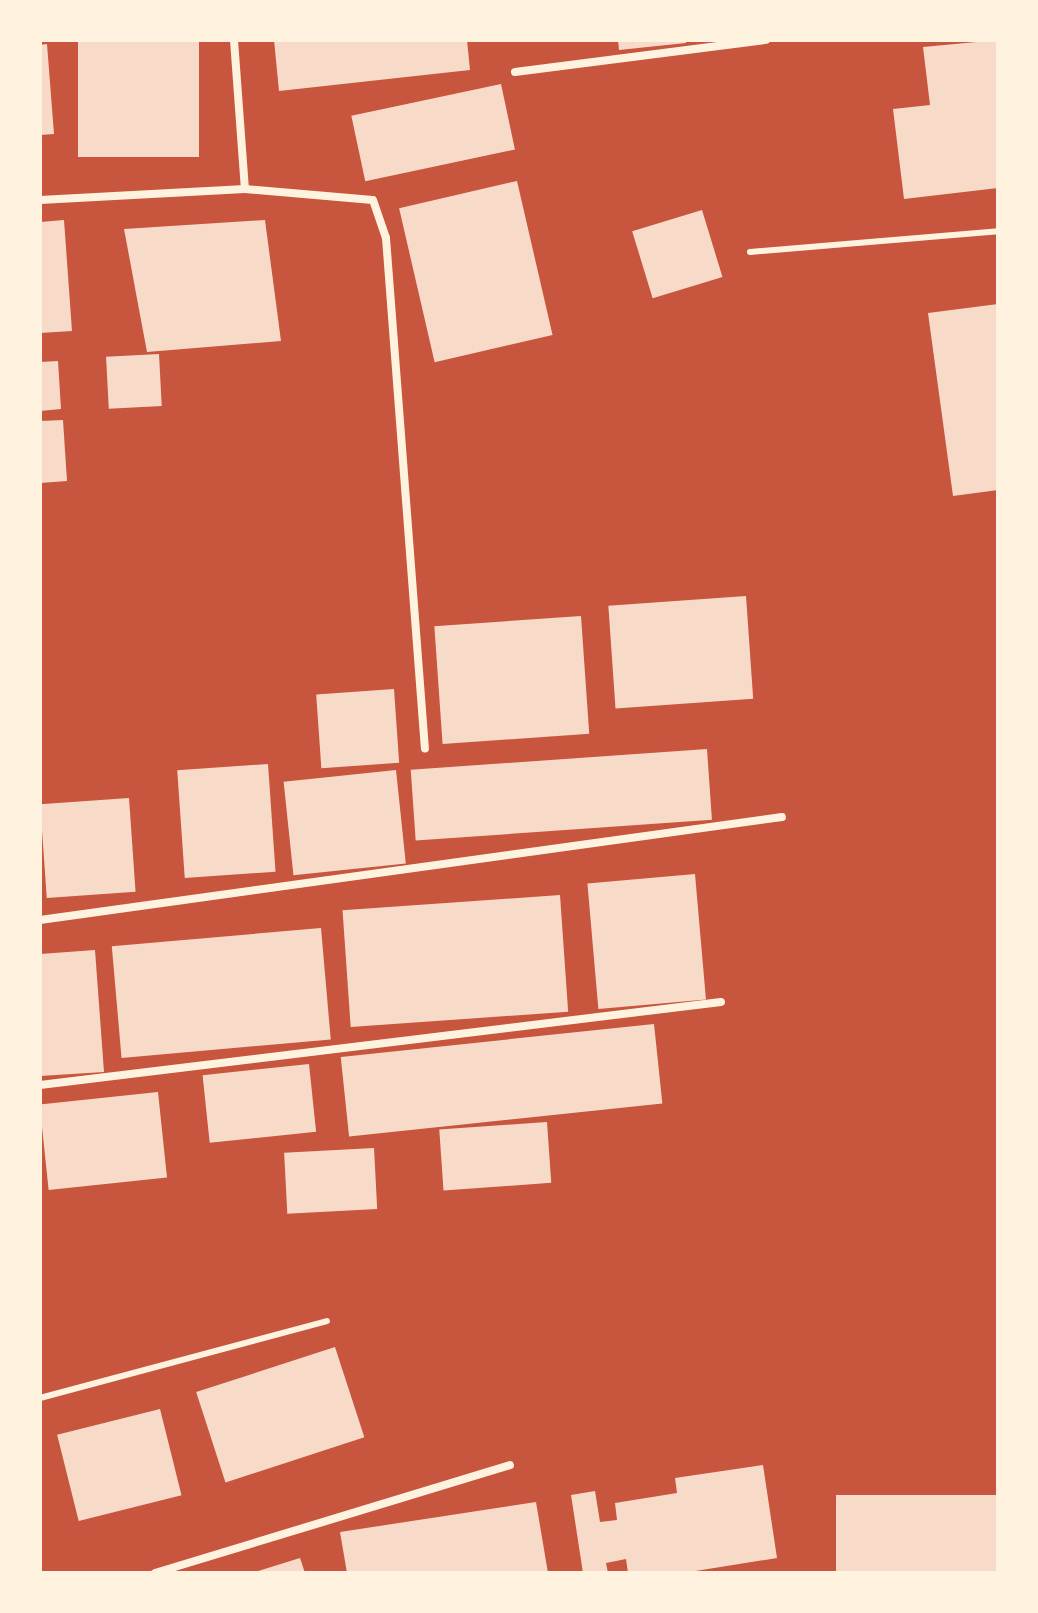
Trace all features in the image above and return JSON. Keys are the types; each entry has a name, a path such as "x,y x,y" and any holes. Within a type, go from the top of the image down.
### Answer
{"street":[{"path":"234,40 245,189"},
{"path":"515,72 766,40"},
{"path":"40,200 245,189 373,200 386,238 425,749"},
{"path":"40,920 782,817"},
{"path":"40,1085 721,1002"},
{"path":"155,1573 510,1465"}],"lane":[{"path":"750,252 998,231"},
{"path":"40,1398 327,1321"}],"building":[{"path":"78,40 199,40 199,157 78,157"},
{"path":"274,40 467,40 470,70 279,91"},
{"path":"618,40 686,40 686,43 619,50"},
{"path":"998,40 998,188 904,199 893,109 930,105 923,47"},
{"path":"47,44 54,134 40,135 40,45"},
{"path":"501,84 515,150 365,181 351,116"},
{"path":"517,181 553,335 435,362 399,208"},
{"path":"702,210 722,277 653,298 632,231"},
{"path":"64,220 72,331 40,333 40,222"},
{"path":"265,220 281,341 147,352 124,229"},
{"path":"998,304 998,490 953,496 928,313"},
{"path":"159,354 162,406 109,409 106,357"},
{"path":"58,361 61,409 40,411 40,362"},
{"path":"63,420 67,481 40,483 40,421"},
{"path":"746,596 753,699 616,708 608,606"},
{"path":"581,616 589,734 443,744 434,626"},
{"path":"394,689 399,763 321,768 316,694"},
{"path":"707,749 712,820 416,841 411,770"},
{"path":"268,764 276,872 185,878 177,770"},
{"path":"396,770 406,863 293,875 284,782"},
{"path":"129,798 136,892 47,898 40,804"},
{"path":"695,874 706,1000 598,1009 587,883"},
{"path":"560,895 568,1012 351,1027 343,910"},
{"path":"321,928 331,1040 122,1058 112,946"},
{"path":"95,950 104,1072 40,1076 40,954"},
{"path":"654,1024 662,1104 349,1136 341,1057"},
{"path":"309,1064 316,1132 210,1143 203,1075"},
{"path":"158,1092 167,1178 49,1190 40,1104"},
{"path":"547,1122 551,1183 444,1190 439,1130"},
{"path":"374,1148 377,1209 287,1214 284,1153"},
{"path":"335,1347 364,1437 226,1482 196,1392"},
{"path":"160,1409 182,1495 79,1521 57,1435"},
{"path":"763,1465 777,1558 683,1573 628,1573 626,1559 606,1563 608,1573 583,1573 571,1495 595,1491 600,1522 617,1520 615,1503 677,1493 675,1478"},
{"path":"836,1495 998,1495 998,1573 836,1573"},
{"path":"536,1502 548,1573 347,1573 340,1532"},
{"path":"300,1558 305,1573 255,1573 255,1572"}]}
